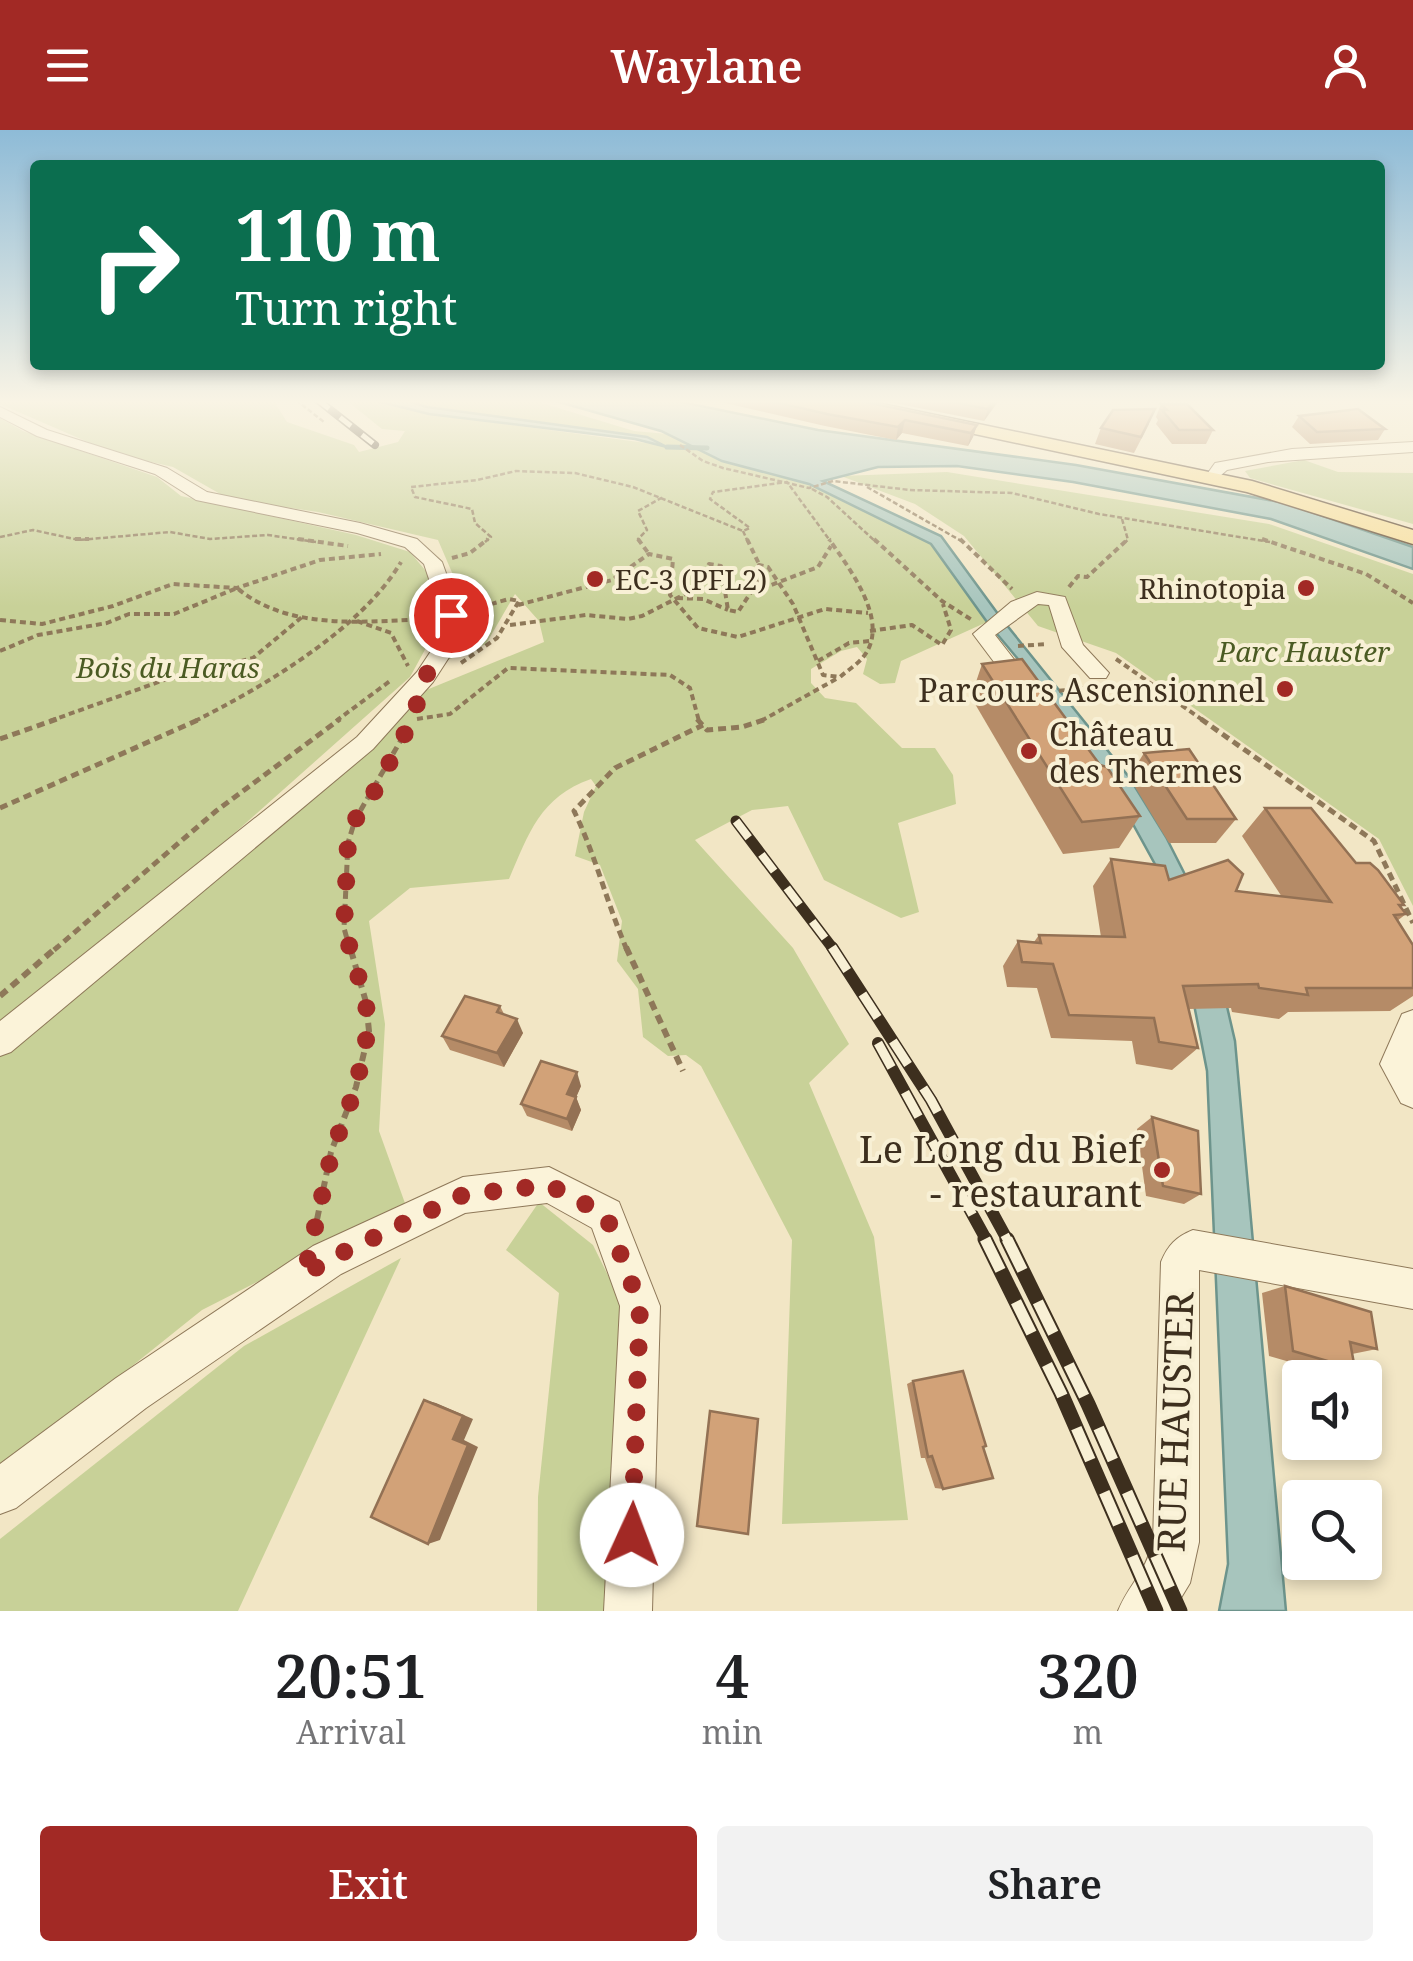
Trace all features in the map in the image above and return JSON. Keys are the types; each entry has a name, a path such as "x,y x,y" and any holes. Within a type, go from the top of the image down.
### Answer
{"main road":[{"path":"1170,469 1334,510 1413,537"}],"street":[{"path":"0,1041 365,743 446,645 451,615 432,562 411,543 202,496 152,469"},
{"path":"1213,478 1219,469"},
{"path":"1041,711 993,627 1025,600 1040,596 1058,601 1073,647 1092,680"},
{"path":"1413,1024 1396,1064 1413,1092"},
{"path":"0,1492 130,1393 327,1260 463,1195 549,1185 606,1215 640,1306 628,1611"},
{"name":"RUE HAUSTER","path":"1142,1611 1166,1583 1176,1542 1180,1262 1193,1250 1212,1251 1413,1289"}],"path":[{"path":"729,469 827,496 942,601 979,624 993,627"},
{"path":"432,562 470,553 491,537 475,524 472,509 415,497 411,488 434,479 472,482 514,471 561,471 626,482 743,531 759,565 758,580 738,612 702,599 674,598"},
{"path":"743,531 750,528 710,499 713,492 787,482"},
{"path":"422,675 412,720 450,714 508,668 670,676 690,688 696,718 707,730 731,733 780,713 840,677 868,652 870,640 862,586 787,482"},
{"path":"809,488 827,483 1012,493 1122,518 1216,530 1276,543 1366,574 1413,603"},
{"path":"860,484 902,502 956,536 1025,600"},
{"path":"663,498 638,511 647,530 638,540 649,554 674,560 670,596 698,628 738,636 826,609 868,612"},
{"path":"1058,601 1078,576 1087,577 1099,568 1102,558 1128,540 1122,518"},
{"path":"0,538 32,530 79,540 170,532 210,539 268,535 393,553 402,564 351,620 268,680 183,725 0,808"},
{"path":"751,594 818,567 831,546"},
{"path":"0,651 38,635 107,623 129,614 174,614 320,560 393,553"},
{"path":"518,605 612,580 649,554"},
{"path":"510,625 586,615 628,619 642,616 695,588 709,564 716,562 721,566 728,610"},
{"path":"759,565 768,566 778,581 823,674 840,677"},
{"path":"0,620 42,624 113,606 173,584 237,588 249,602 302,618 438,619 509,599 519,600 510,625 483,652 422,675 382,684 357,708 216,811 0,996"},
{"path":"870,631 912,625 942,645 951,630 942,601"},
{"path":"0,739 164,680 253,658 302,618"},
{"path":"351,620 390,634 411,672 422,675"},
{"path":"817,662 850,643 870,640"},
{"path":"1073,647 1120,661 1374,841 1413,924"},
{"path":"1064,690 1092,680"},
{"path":"683,1072 607,905 593,849 574,811 592,784 628,760 703,726"},
{"path":"304,1276 332,1152 356,1087 368,1031 366,1002 344,928 348,842 355,820 372,796 402,736"}],"green space":[{"name":"Bois du Haras","path":"0,469 134,469 157,477 181,496 356,535 410,552 430,576 433,635 410,677 193,870 0,1029"},
{"path":"177,469 753,469 809,484 931,544 987,622 901,661 895,683 880,684 863,674 867,659 857,647 841,651 811,669 811,683 825,698 856,703 902,748 935,748 953,775 956,804 898,823 919,912 901,918 824,880 788,806 752,810 695,840 793,948 849,1044 809,1083 874,1237 908,1520 782,1524 792,1240 701,1066 686,1055 668,1056 643,1037 638,989 617,961 622,921 600,865 575,856 584,812 596,786 591,779 559,796 538,818 509,879 410,888 369,921 385,1024 379,1131 406,1206 202,1310 0,1472 0,1052 419,693 544,642 539,621 515,594 486,644 445,661 466,605 438,540 318,512 229,499"},
{"path":"1245,471 1413,473 1413,524 1250,478"},
{"name":"Parc Hauster","path":"947,472 1269,524 1413,574 1413,906 1379,839 1116,653 1038,626 964,536 915,504 841,476"},
{"path":"539,1202 593,1245 631,1322 631,1611 537,1611 538,1497 559,1293 506,1250"},
{"path":"401,1258 238,1611 0,1611 0,1539 244,1346"}],"water":[{"path":"753,469 870,469 823,481 941,536 1001,618 1129,777 1166,837 1206,916 1235,1041 1286,1611 1219,1611 1228,1564 1207,1071 1173,897 1124,808 1043,689 987,622 931,544 809,484"},
{"path":"980,469 1099,469 1285,503 1413,547 1413,569 1271,519 1073,482"}],"building":[{"path":"1022,659 1100,765 1107,767 1140,816 1082,822 982,664"},
{"path":"1189,749 1236,819 1187,819 1144,753"},
{"path":"1265,808 1311,808 1356,863 1370,863 1378,870 1404,905 1399,905 1406,914 1394,915 1413,945 1413,988 1306,988 1308,995 1259,988 1258,984 1183,986 1198,1048 1159,1042 1154,1018 1069,1015 1053,964 1022,962 1018,941 1041,943 1039,935 1125,937 1111,859 1165,866 1169,880 1228,860 1243,874 1236,891 1331,902"},
{"path":"465,996 500,1006 497,1012 517,1019 497,1053 442,1036"},
{"path":"541,1061 577,1072 567,1094 576,1097 567,1119 521,1104"},
{"path":"1152,1117 1198,1131 1201,1194 1163,1186"},
{"path":"1285,1286 1371,1312 1377,1349 1350,1342 1353,1360 1324,1360 1293,1351"},
{"path":"963,1371 993,1478 943,1489 932,1456 928,1457 913,1381"},
{"path":"424,1400 463,1416 453,1439 468,1445 428,1544 371,1517"},
{"path":"710,1411 758,1419 748,1534 697,1526"}],"railway":[{"path":"736,821 834,949"},
{"path":"834,949 931,1100 1008,1241"},
{"path":"878,1043 987,1241"},
{"path":"985,1239 1061,1393 1156,1611"},
{"path":"1008,1241 1088,1404 1180,1611"}],"place":[{"name":"EC-3 (PFL2)","path":"595,579"},
{"name":"Rhinotopia","path":"1306,588"},
{"name":"Parcours Ascensionnel","path":"1285,689"},
{"name":"Château des Thermes","path":"1029,751"},
{"name":"Le Long du Bief - restaurant","path":"1162,1170"}],"route":[{"path":"451,615 446,645 425,677 412,720 355,820 348,842 344,928 366,1002 368,1031 356,1087 332,1152 304,1276 327,1260 463,1195 549,1185 606,1215 640,1306 632,1535"}]}
